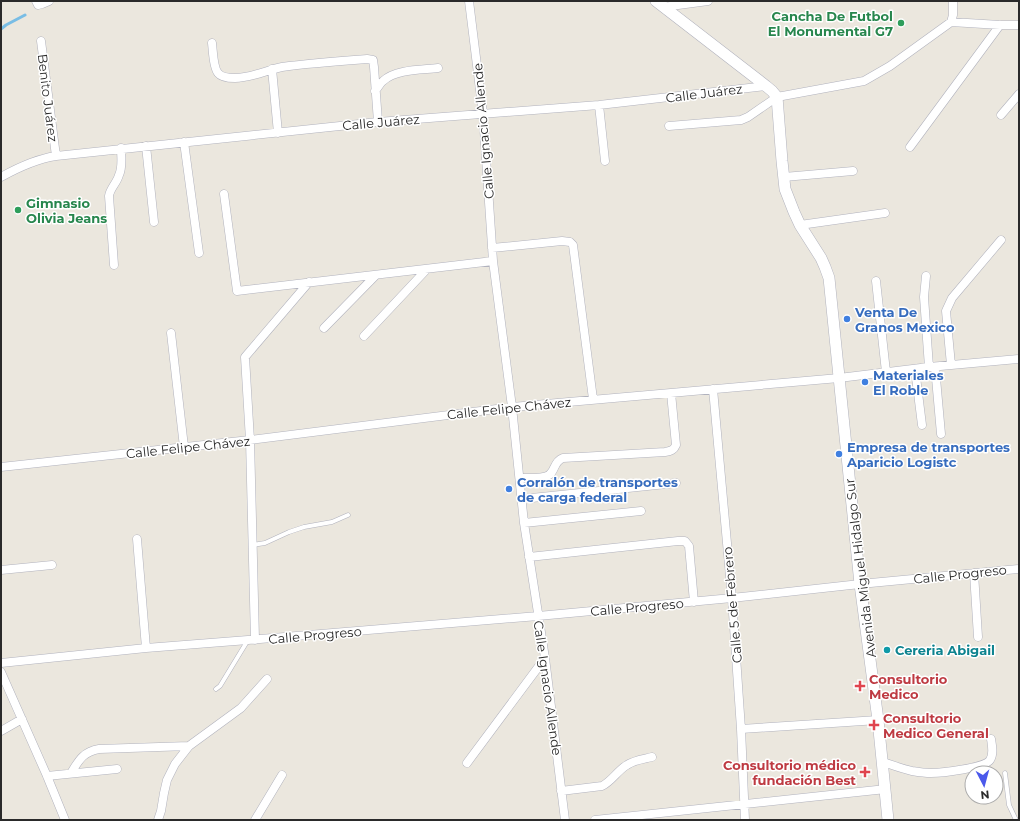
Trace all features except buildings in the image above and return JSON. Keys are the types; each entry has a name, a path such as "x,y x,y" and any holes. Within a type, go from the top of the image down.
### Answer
{"main road":[{"path":"659,4 766,86 777,97"},
{"name":"Avenida Miguel Hidalgo Sur","path":"777,97 784,177 787,193 800,225 821,258 829,278 860,584 878,720 888,820"}],"street":[{"path":"37,3 42,4 49,1"},
{"name":"Calle Ignacio Allende","path":"469,1 483,114 493,261 512,406 524,523 545,658 565,820"},
{"path":"659,4 708,1"},
{"path":"669,126 741,120 748,117 777,97 864,81 890,66 951,22 953,15 953,1"},
{"path":"951,22 1019,25"},
{"path":"910,146 1000,25"},
{"name":"Benito Juárez","path":"41,41 56,156"},
{"path":"212,43 214,64 217,73 223,76 235,78 286,67 370,59 373,60 378,122"},
{"path":"376,91 382,81 394,74 438,68"},
{"path":"272,69 278,133"},
{"name":"Calle Juárez","path":"1,177 42,158 121,148 378,122 599,105 766,86"},
{"path":"1002,114 1019,94"},
{"path":"599,105 605,161"},
{"path":"184,142 199,252"},
{"path":"146,146 154,222"},
{"path":"114,265 109,196 111,188 119,176 122,165 121,148"},
{"path":"784,177 853,171"},
{"path":"224,194 237,291 493,261"},
{"path":"800,225 885,213"},
{"path":"951,365 946,320 948,305 952,298 1000,240"},
{"path":"492,248 562,241 570,242 573,245 593,399"},
{"path":"364,336 427,269"},
{"path":"324,328 376,275"},
{"path":"926,276 924,297 941,434"},
{"path":"876,281 886,372"},
{"name":"Calle Progreso","path":"252,640 253,545 250,440 245,357 309,282"},
{"path":"172,333 184,447"},
{"name":"Calle Felipe Chávez","path":"1,467 250,440 512,406 713,390 1019,359"},
{"path":"914,369 922,425"},
{"name":"Calle 5 de Febrero","path":"713,390 732,598 741,729 745,820"},
{"path":"520,478 548,476 551,474 557,461 564,458 665,452 674,449 676,445 671,393"},
{"path":"522,499 676,483"},
{"path":"524,523 640,511"},
{"path":"137,538 146,648"},
{"path":"529,557 685,541 689,546 694,602"},
{"path":"1,570 52,565"},
{"name":"Calle Progreso","path":"1,663 146,648 694,602 1019,569"},
{"path":"974,573 978,637"},
{"path":"467,763 545,658"},
{"path":"1,672 48,776 65,820"},
{"path":"158,820 162,811 167,780 175,764 189,746 241,708 267,679"},
{"path":"1,731 22,720"},
{"path":"741,729 878,720"},
{"path":"882,762 910,771 931,773 962,770 980,766 989,762 992,755 991,739"},
{"path":"71,773 83,756 93,750 189,746"},
{"path":"561,791 602,786 607,784 628,763 652,757"},
{"path":"48,776 117,769"},
{"path":"255,820 282,775"},
{"path":"595,820 886,789"}],"lane":[{"path":"253,545 265,543 304,527 332,522 348,514"},
{"path":"216,689 220,686 252,640"},
{"path":"1005,773 1009,805 1016,820"}],"waterway":[{"path":"1,29 25,15"}],"place":[{"name":"Cancha De Futbol El Monumental G7","path":"901,23"},
{"name":"Gimnasio Olivia Jeans","path":"18,210"},
{"name":"Venta De Granos Mexico","path":"847,319"},
{"name":"Materiales El Roble","path":"865,382"},
{"name":"Empresa de transportes Aparicio Logistc","path":"839,454"},
{"name":"Corralón de transportes de carga federal","path":"509,489"},
{"name":"Cereria Abigail","path":"887,650"},
{"name":"Consultorio Medico","path":"860,686"},
{"name":"Consultorio Medico General","path":"874,725"},
{"name":"Consultorio médico fundación Best","path":"865,772"}]}
